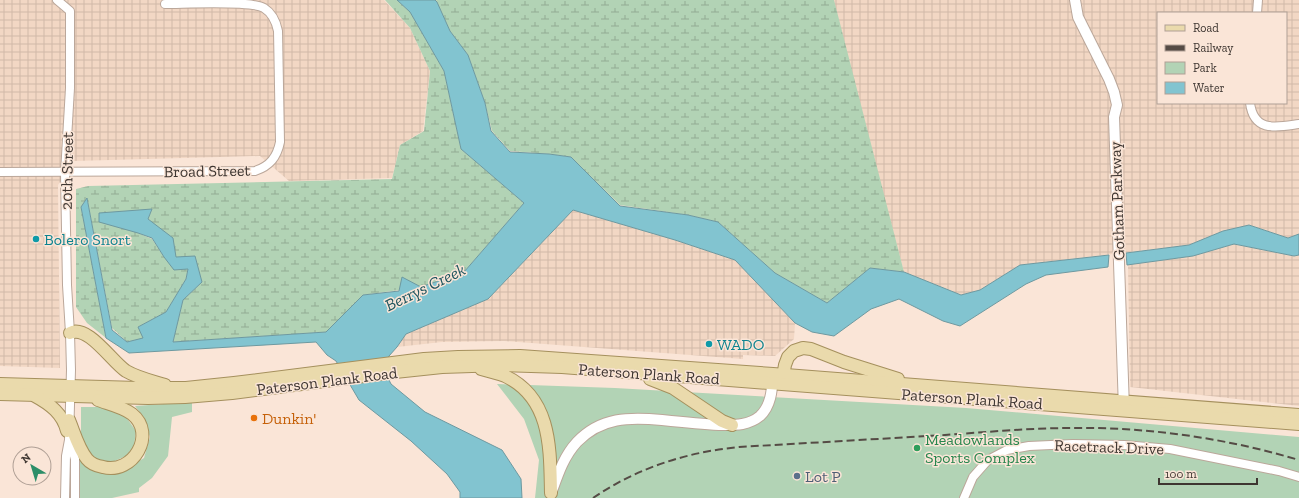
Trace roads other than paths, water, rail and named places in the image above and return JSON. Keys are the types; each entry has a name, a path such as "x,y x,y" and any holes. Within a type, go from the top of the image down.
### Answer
{"main road":[{"path":"70,332 77,330 88,334 118,364 129,372 174,388"},
{"path":"778,379 790,354 798,349 807,348 856,366 916,385"},
{"name":"Paterson Plank Road","path":"0,384 70,391 88,396 154,398 201,396 392,368 452,357 514,356 778,379 1124,406 1299,415"},
{"path":"466,366 504,376 517,384 534,401 544,421 549,438 551,456 551,496"},
{"name":"Paterson Plank Road","path":"392,368 538,366 633,373 916,385 1299,424"},
{"path":"633,373 673,388 732,425"},
{"name":"Paterson Plank Road","path":"0,394 32,395 70,391 174,388 337,375"},
{"path":"32,395 46,401 57,412 66,424 69,440"},
{"path":"69,420 83,453 93,464 106,468 117,468 127,464 135,456 140,447 142,436 140,426 134,416 126,410 88,396"}],"street":[{"name":"20th Street","path":"57,0 70,10 70,88 65,172 67,285 70,332 69,440"},
{"name":"Gotham Parkway","path":"1075,0 1078,17 1110,82 1116,105 1114,117 1124,406"},
{"path":"1257,12 1258,0"},
{"name":"Broad Street","path":"0,172 255,171 268,165 276,155 280,142 278,31 273,17 263,8 250,4 165,4"},
{"path":"1250,104 1253,114 1263,124 1273,127 1299,124"},
{"path":"551,496 563,462 572,448 588,433 608,422 633,418 732,425 748,423 761,415 768,403 778,379"},
{"path":"65,498 66,456 69,440"},
{"path":"69,440 75,459 75,498"},
{"name":"Racetrack Drive","path":"964,498 973,477 988,460 1007,450 1029,446 1073,444 1124,445 1170,449 1279,471 1299,477"}],"water":[{"name":"Berrys Creek","path":"397,0 435,0 437,2 450,31 468,55 485,103 491,131 510,152 571,157 620,206 688,215 718,222 775,273 827,303 870,268 904,272 961,295 980,290 1020,265 1109,255 1108,267 1046,275 1026,284 960,326 943,321 899,299 871,309 834,336 812,332 795,323 735,260 675,240 573,210 488,299 406,334 389,356 383,368 391,384 425,412 502,450 521,479 522,498 460,498 460,492 447,474 411,441 359,400 336,361 327,355 316,342 129,353 106,338 81,207 87,198 112,330 127,342 143,338 138,327 166,312 186,279 188,269 174,270 152,238 99,222 99,213 152,209 148,219 173,238 176,257 195,256 202,282 183,300 173,342 326,332 363,295 399,291 402,277 421,287 464,272 524,203 461,149 444,71 410,12"},
{"path":"1249,225 1288,238 1299,234 1299,255 1294,256 1234,244 1193,256 1127,265 1126,253 1189,245 1223,231"}],"railway":[{"path":"593,498 627,478 663,463 682,457 720,449 1024,429 1130,429 1187,435 1271,452 1299,460"}],"place":[{"name":"Bolero Snort","path":"36,239"},
{"name":"WADO","path":"709,344"},
{"name":"Dunkin'","path":"254,418"},
{"name":"Meadowlands Sports Complex","path":"917,448"},
{"name":"Lot P","path":"797,476"}]}
